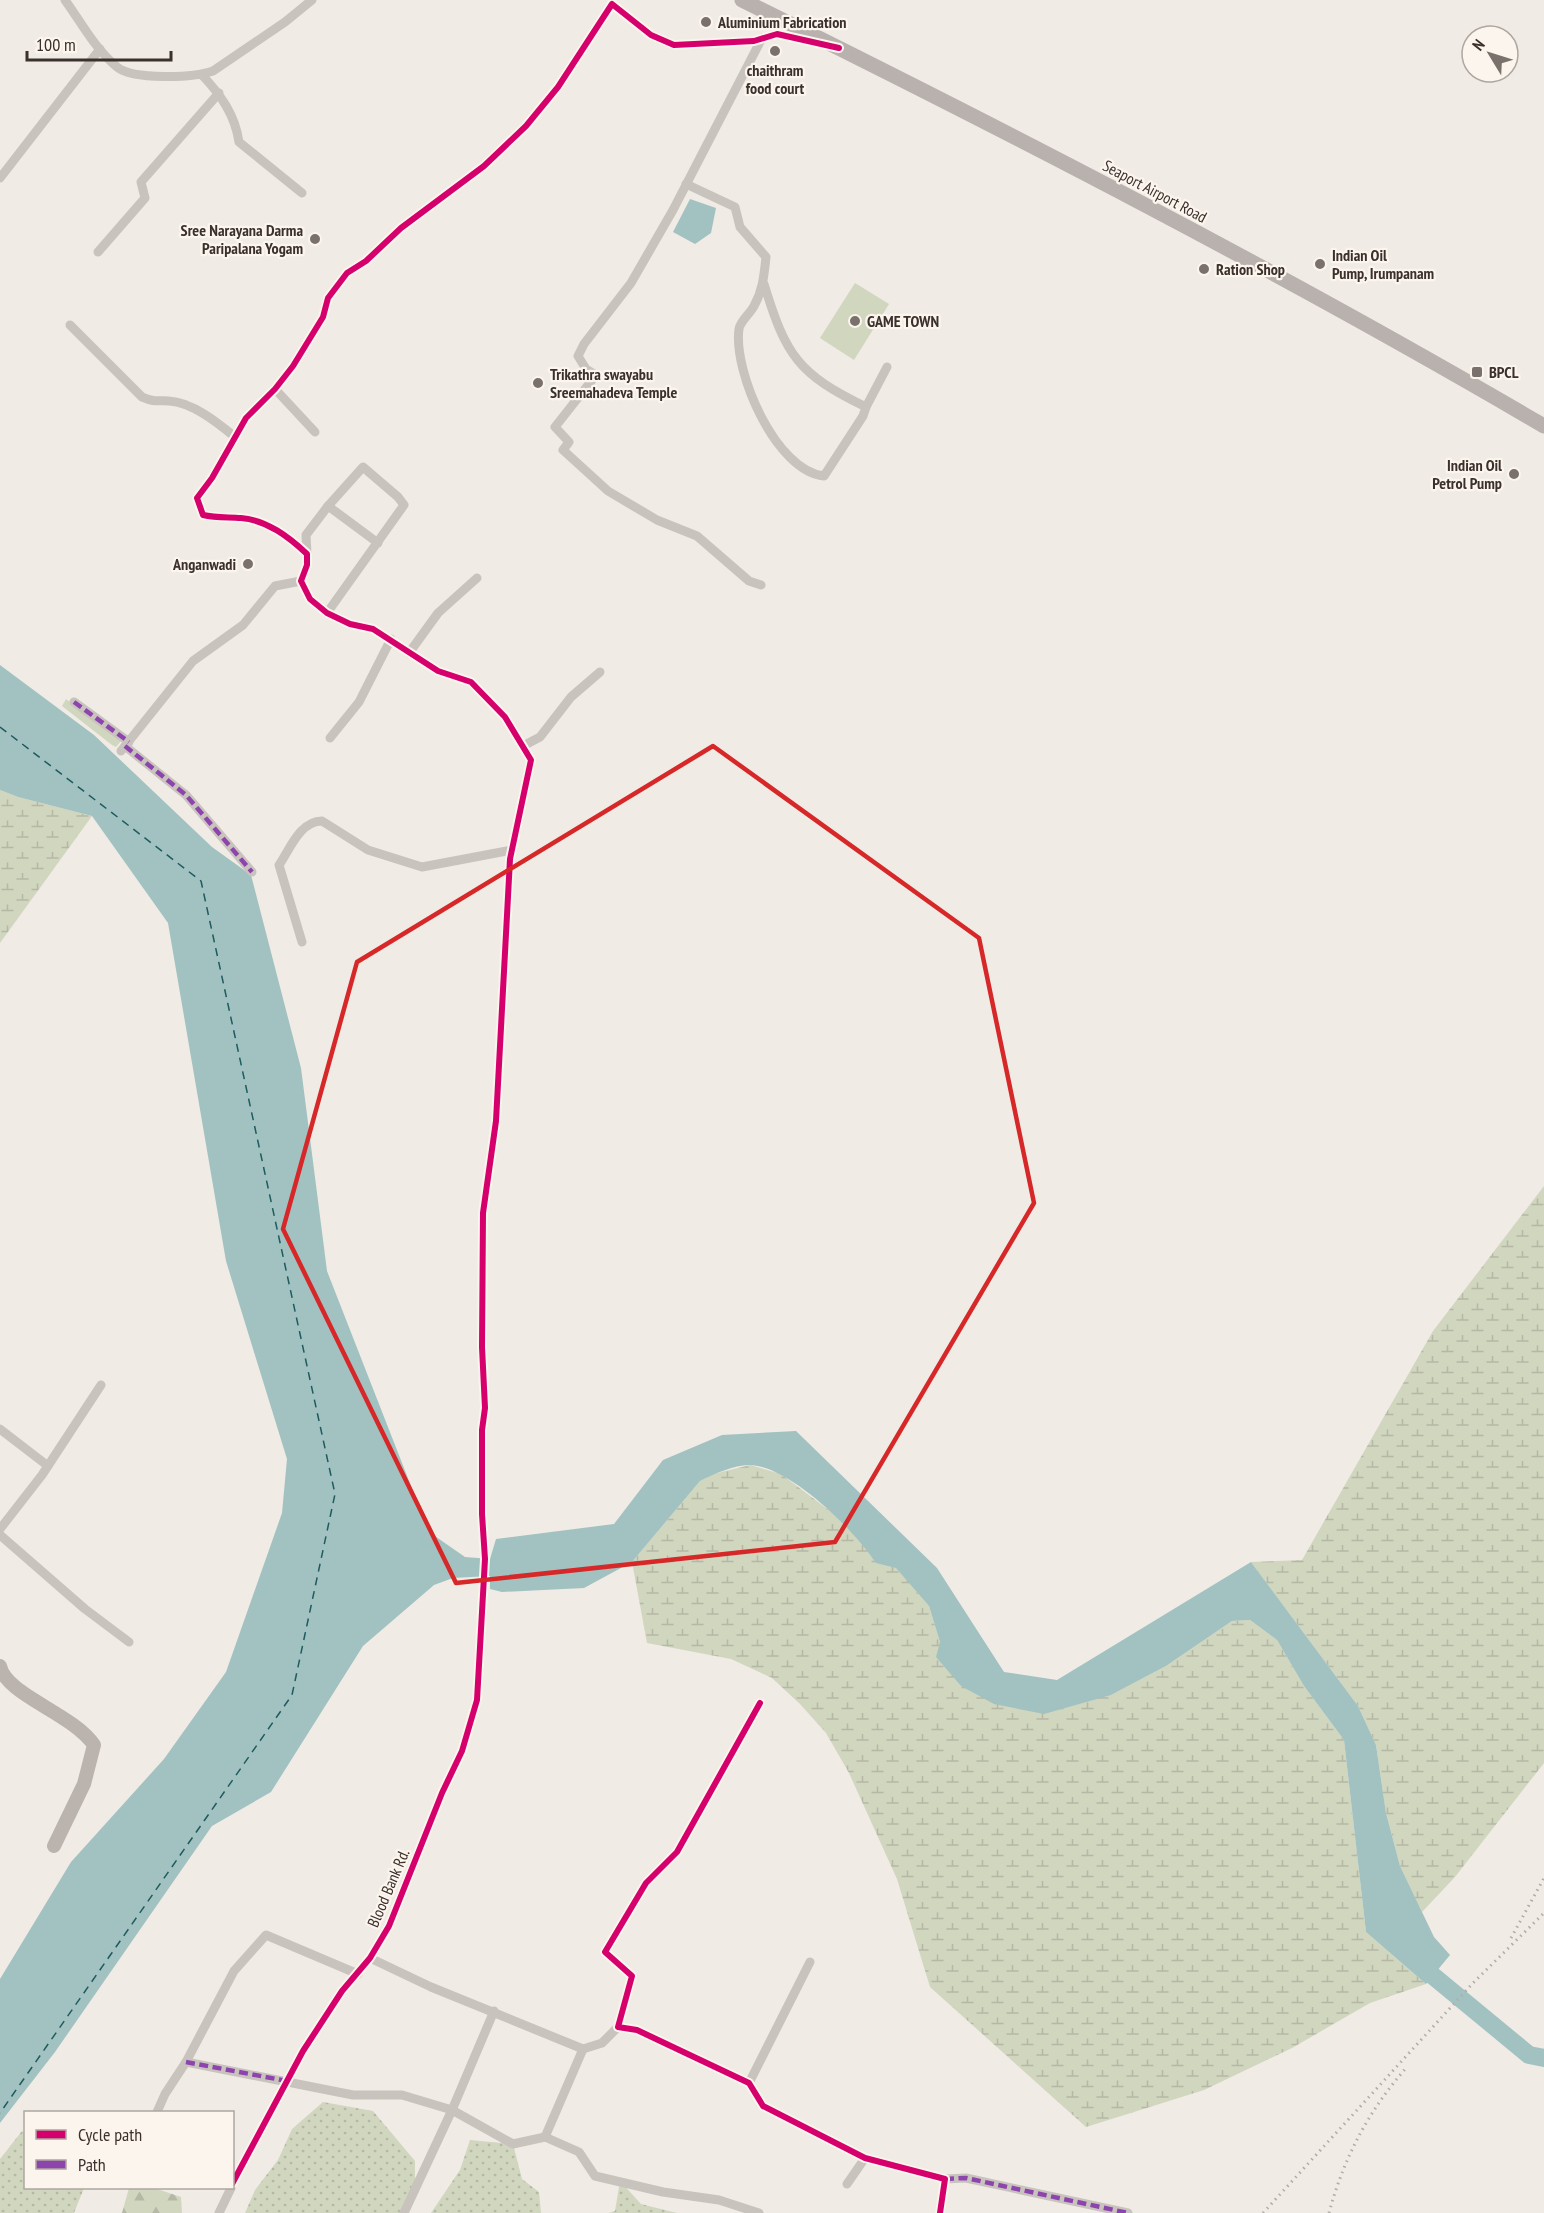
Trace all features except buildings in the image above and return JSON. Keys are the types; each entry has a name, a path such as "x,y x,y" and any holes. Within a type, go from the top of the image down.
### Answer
{"main road":[{"name":"Seaport Airport Road","path":"742,0 984,120 1437,363 1544,426"}],"street":[{"path":"65,0 100,50 118,69 166,78 202,75 213,71 285,22 312,0"},
{"path":"307,554 290,538 263,523 243,518 219,519 203,515 197,498 212,478 246,418 275,389 293,366 323,317 328,298 347,273 366,261 401,228 484,166 526,126 558,87 609,2 651,35 674,45 696,46 777,34 839,48"},
{"path":"761,585 748,581 697,536 657,520 608,491 563,450 569,442 555,427 596,375 586,369 578,356 584,344 631,283 686,184 762,38"},
{"path":"0,178 100,50"},
{"path":"202,75 219,93 236,123 239,142 302,193"},
{"path":"98,252 145,198 141,182 219,93"},
{"path":"686,184 735,207 740,227 766,257 764,284 772,312 790,352 811,376 866,407"},
{"path":"764,284 753,308 739,326 740,355 748,386 762,421 781,447 814,475 824,476 863,416 886,367"},
{"path":"753,308 772,312"},
{"path":"70,325 142,398 158,403 168,400 183,404 235,436"},
{"path":"275,389 315,432"},
{"path":"363,467 398,496 404,506 327,613 310,599 301,581 308,565 306,535 327,506 363,467"},
{"path":"327,506 378,543"},
{"path":"409,653 438,613 477,578"},
{"path":"125,746 193,661 243,625 275,586 301,581"},
{"name":"Blood Bank Rd.","path":"234,2182 287,2081 342,1991 370,1958 389,1926 442,1793 462,1751 477,1700 485,1559 482,1514 484,1488 482,1430 485,1408 482,1246 486,1184 496,1121 512,850 530,775 531,760 505,717 471,682 438,671 373,629 350,624 327,613"},
{"path":"330,738 359,702 391,639"},
{"path":"523,746 540,737 571,697 600,672"},
{"path":"74,702 186,795 252,872"},
{"path":"302,942 279,865 304,827 314,821 322,821 368,850 422,867 512,850"},
{"path":"0,1530 48,1466 101,1385"},
{"path":"0,1429 48,1466"},
{"path":"0,1535 85,1608 129,1642"},
{"path":"0,1666 2,1676 11,1686 66,1718 84,1731 94,1745 84,1784 54,1846"},
{"path":"370,1958 431,1988 494,2011 583,2049 602,2043 618,2027 632,1976 605,1952 631,1913 646,1883 677,1852 760,1703"},
{"path":"157,2111 234,1971 266,1935 358,1974"},
{"path":"749,2083 810,1962"},
{"path":"404,2213 452,2110 494,2011"},
{"path":"618,2027 637,2030 749,2083 763,2106 865,2158 945,2179 966,2178 1006,2188 1106,2206 1128,2213"},
{"path":"545,2138 583,2049"},
{"path":"186,2062 352,2095 402,2095 452,2110 513,2144 545,2138 579,2152 595,2176 663,2192 719,2200 759,2213"},
{"path":"847,2184 865,2158"},
{"path":"940,2213 945,2179"},
{"name":"Blood Bank Rd.","path":"219,2213 231,2189"}],"highlighted area":[{"path":"713,746 979,938 1034,1203 835,1542 456,1583 283,1229 357,962"}],"green space":[{"name":"GAME TOWN","path":"855,283 889,304 854,360 820,338"},
{"path":"66,699 121,741 116,747 62,706"},
{"path":"0,790 18,797 92,816 0,943"},
{"path":"1544,1186 1544,1763 1455,1877 1422,1912 1400,1866 1386,1813 1376,1745 1358,1706 1251,1562 1302,1560 1433,1331"},
{"path":"750,1465 781,1474 838,1517 863,1543 876,1562 896,1567 929,1606 940,1642 961,1686 1111,1695 1166,1666 1232,1621 1250,1620 1277,1640 1304,1686 1344,1740 1366,1932 1426,1984 1370,2003 1292,2048 1204,2090 1086,2127 930,1987 897,1879 849,1773 826,1733 800,1704 772,1678 731,1659 647,1643 632,1562 700,1481 713,1474"},
{"path":"323,2102 373,2111 415,2161 415,2198 408,2213 245,2213 255,2190 278,2160 292,2129"},
{"path":"22,2131 24,2132 24,2189 84,2189 74,2213 0,2213 0,2159"},
{"path":"470,2140 513,2144 522,2179 539,2192 541,2213 431,2213 460,2170"},
{"path":"620,2181 641,2204 677,2213 609,2213 615,2211"},
{"path":"129,2189 157,2189 181,2197 182,2213 122,2213"}],"water":[{"path":"690,199 716,208 711,233 695,244 673,232"},
{"path":"0,665 94,735 212,847 251,875 301,1068 327,1271 429,1532 465,1557 490,1559 496,1539 614,1524 663,1460 722,1435 796,1431 937,1568 1004,1672 1057,1680 1251,1562 1358,1706 1376,1745 1386,1813 1400,1866 1434,1937 1450,1955 1426,1984 1366,1932 1344,1740 1304,1686 1277,1640 1250,1620 1232,1621 1166,1666 1111,1695 1044,1714 994,1704 961,1686 936,1657 940,1642 929,1606 896,1568 876,1563 837,1518 801,1488 765,1468 743,1465 724,1470 700,1481 632,1562 584,1588 502,1592 490,1589 490,1576 453,1578 434,1585 363,1646 271,1792 212,1826 55,2052 0,2123 0,1979 71,1862 164,1759 226,1672 282,1513 287,1459 226,1261 168,923 92,816 18,797 0,790"}],"waterway":[{"path":"1415,1961 1529,2055 1544,2058"}],"ferry route":[{"path":"0,727 201,881 335,1494 292,1695 0,2113"}],"railway":[{"path":"1511,1938 1544,1878"},
{"path":"1263,2213 1473,1983 1544,1913"},
{"path":"1329,2213 1342,2173 1359,2135 1381,2100 1407,2067"}],"marked path":[{"path":"74,702 129,742"},
{"path":"125,746 186,795 252,872"},
{"path":"186,2062 287,2081"},
{"path":"945,2179 966,2178 1128,2213"}],"cycle path":[{"path":"234,2180 303,2051 342,1991 370,1958 389,1926 442,1793 462,1751 477,1700 485,1559 482,1514 482,1430 485,1408 482,1347 483,1213 496,1121 510,859 531,760 505,717 471,682 438,671 373,629 350,624 327,613 310,599 301,581 307,565 307,554 293,541 277,530 251,519 203,515 197,498 212,478 246,418 275,389 293,366 323,317 328,298 347,273 366,261 401,228 484,166 526,126 558,87 612,4 651,35 674,45 754,41 777,34 839,48"},
{"path":"760,1703 677,1852 646,1883 605,1952 632,1976 618,2027 637,2030 749,2083 763,2106 865,2158 945,2179 940,2213"}],"place":[{"name":"Aluminium Fabrication","path":"706,22"},
{"name":"chaithram food court","path":"775,51"},
{"name":"Sree Narayana Darma Paripalana Yogam","path":"315,239"},
{"name":"Indian Oil Pump, Irumpanam","path":"1320,264"},
{"name":"Ration Shop","path":"1204,269"},
{"name":"GAME TOWN","path":"855,321"},
{"name":"BPCL","path":"1477,372"},
{"name":"Trikathra swayabu Sreemahadeva Temple","path":"538,383"},
{"name":"Indian Oil Petrol Pump","path":"1514,474"},
{"name":"Anganwadi","path":"248,564"}]}
